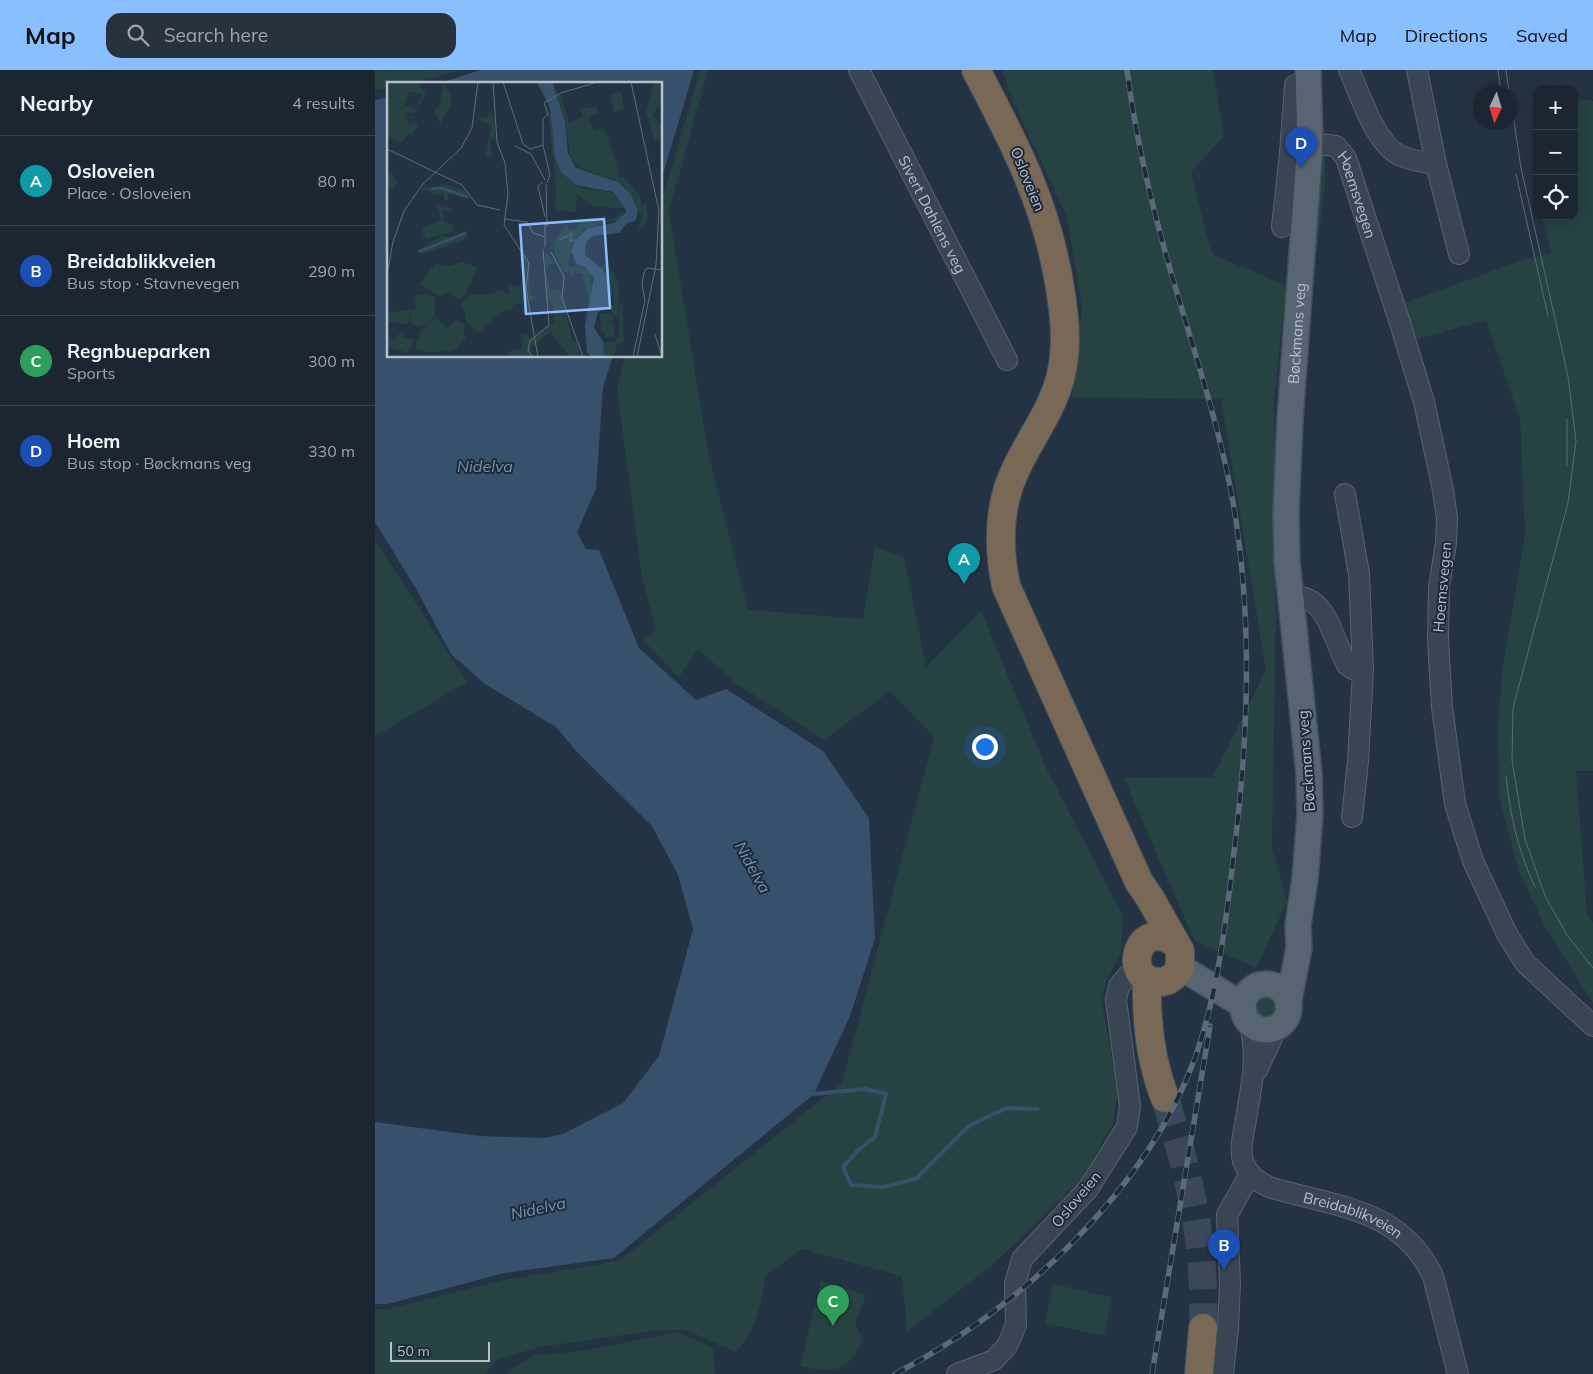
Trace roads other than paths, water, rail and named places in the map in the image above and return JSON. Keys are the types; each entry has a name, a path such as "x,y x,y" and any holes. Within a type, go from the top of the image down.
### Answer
{"highway":[{"name":"Osloveien","path":"976,70 1011,136 1037,196 1057,268 1065,327 1065,352 1060,380 1046,415 1015,471 1007,493 1001,524 1001,563 1014,608 1139,882 1150,898 1159,963"},
{"path":"1159,963 1151,1035 1153,1060 1165,1098"},
{"path":"1199,1374 1203,1328"}],"main road":[{"name":"Bøckmans veg","path":"1277,1027 1288,1014 1299,948 1298,924 1306,871 1310,815 1309,774 1286,538 1286,484 1310,143 1300,78"},
{"name":"Bøckmans veg","path":"1252,1001 1281,962 1298,924"},
{"path":"1159,963 1213,985 1224,985 1252,1001 1260,1030 1277,1027"},
{"path":"1252,1001 1281,990 1289,1005"}],"street":[{"name":"Sivert Dahlens veg","path":"859,70 1007,360"},
{"path":"1349,70 1379,136 1390,149 1414,161 1437,164"},
{"path":"1417,70 1459,254"},
{"path":"1281,227 1300,78"},
{"name":"Hoemsvegen","path":"1310,143 1336,146 1346,158 1400,322 1425,409 1443,490 1447,518 1446,542 1439,587 1438,640 1441,707 1455,804 1473,860 1507,934 1525,963 1593,1026"},
{"path":"1345,494 1359,574 1363,670 1358,761 1352,817"},
{"path":"1291,596 1307,598 1321,608 1347,665 1353,669 1363,670"},
{"name":"Osloveien","path":"957,1374 994,1360 1007,1346 1015,1325 1015,1284 1022,1259 1088,1190 1127,1127 1130,1106 1116,1000 1119,986 1159,963"},
{"path":"1223,1374 1230,1283 1227,1215 1250,1174 1241,1154 1252,1081 1252,1001"},
{"path":"1252,1081 1277,1027"},
{"name":"Breidablikveien","path":"1250,1174 1258,1182 1269,1187 1346,1207 1378,1218 1399,1231 1413,1243 1426,1261 1433,1276 1458,1374"}],"water":[{"path":"480,70 694,70 663,174 663,82 443,82"},
{"name":"Nidelva","path":"387,97 387,358 612,358 603,387 596,489 577,532 586,549 599,550 639,648 696,700 726,689 823,751 869,818 875,939 850,1016 814,1094 614,1258 504,1273 388,1304 375,1304 375,1122 479,1136 545,1138 563,1134 623,1103 659,1056 693,929 678,875 652,826 578,753 556,727 485,684 451,654 415,587 375,522 375,100"}],"waterway":[{"path":"814,1094 865,1089 886,1094 875,1137 858,1150 843,1167 851,1185 884,1187 917,1178 970,1125 1007,1108 1038,1109"}],"tunnel":[{"path":"1165,1098 1189,1184 1199,1239 1202,1267 1203,1328"}],"tram line":[{"path":"1498,70 1500,85"},
{"path":"1506,70 1508,85"},
{"path":"1515,130 1521,168 1568,376 1576,441 1568,503 1513,708 1512,760 1525,839 1545,896 1567,935 1593,968"},
{"path":"1516,174 1548,316"},
{"path":"1567,419 1567,466"},
{"path":"1506,776 1516,833 1535,887"}],"railway":[{"path":"895,1374 941,1347 987,1316 1031,1281 1073,1242 1111,1200 1145,1155 1173,1107 1195,1058 1204,1031 1217,976 1229,892 1244,752 1247,669 1246,627 1239,544 1227,471 1166,255 1143,163 1127,70"},
{"path":"1152,1374 1210,1026"}],"place":[{"name":"Hoem","path":"1301,168"},
{"name":"Osloveien","path":"964,584"},
{"name":"Breidablikkveien","path":"1224,1270"},
{"name":"Regnbueparken","path":"833,1326"}]}
